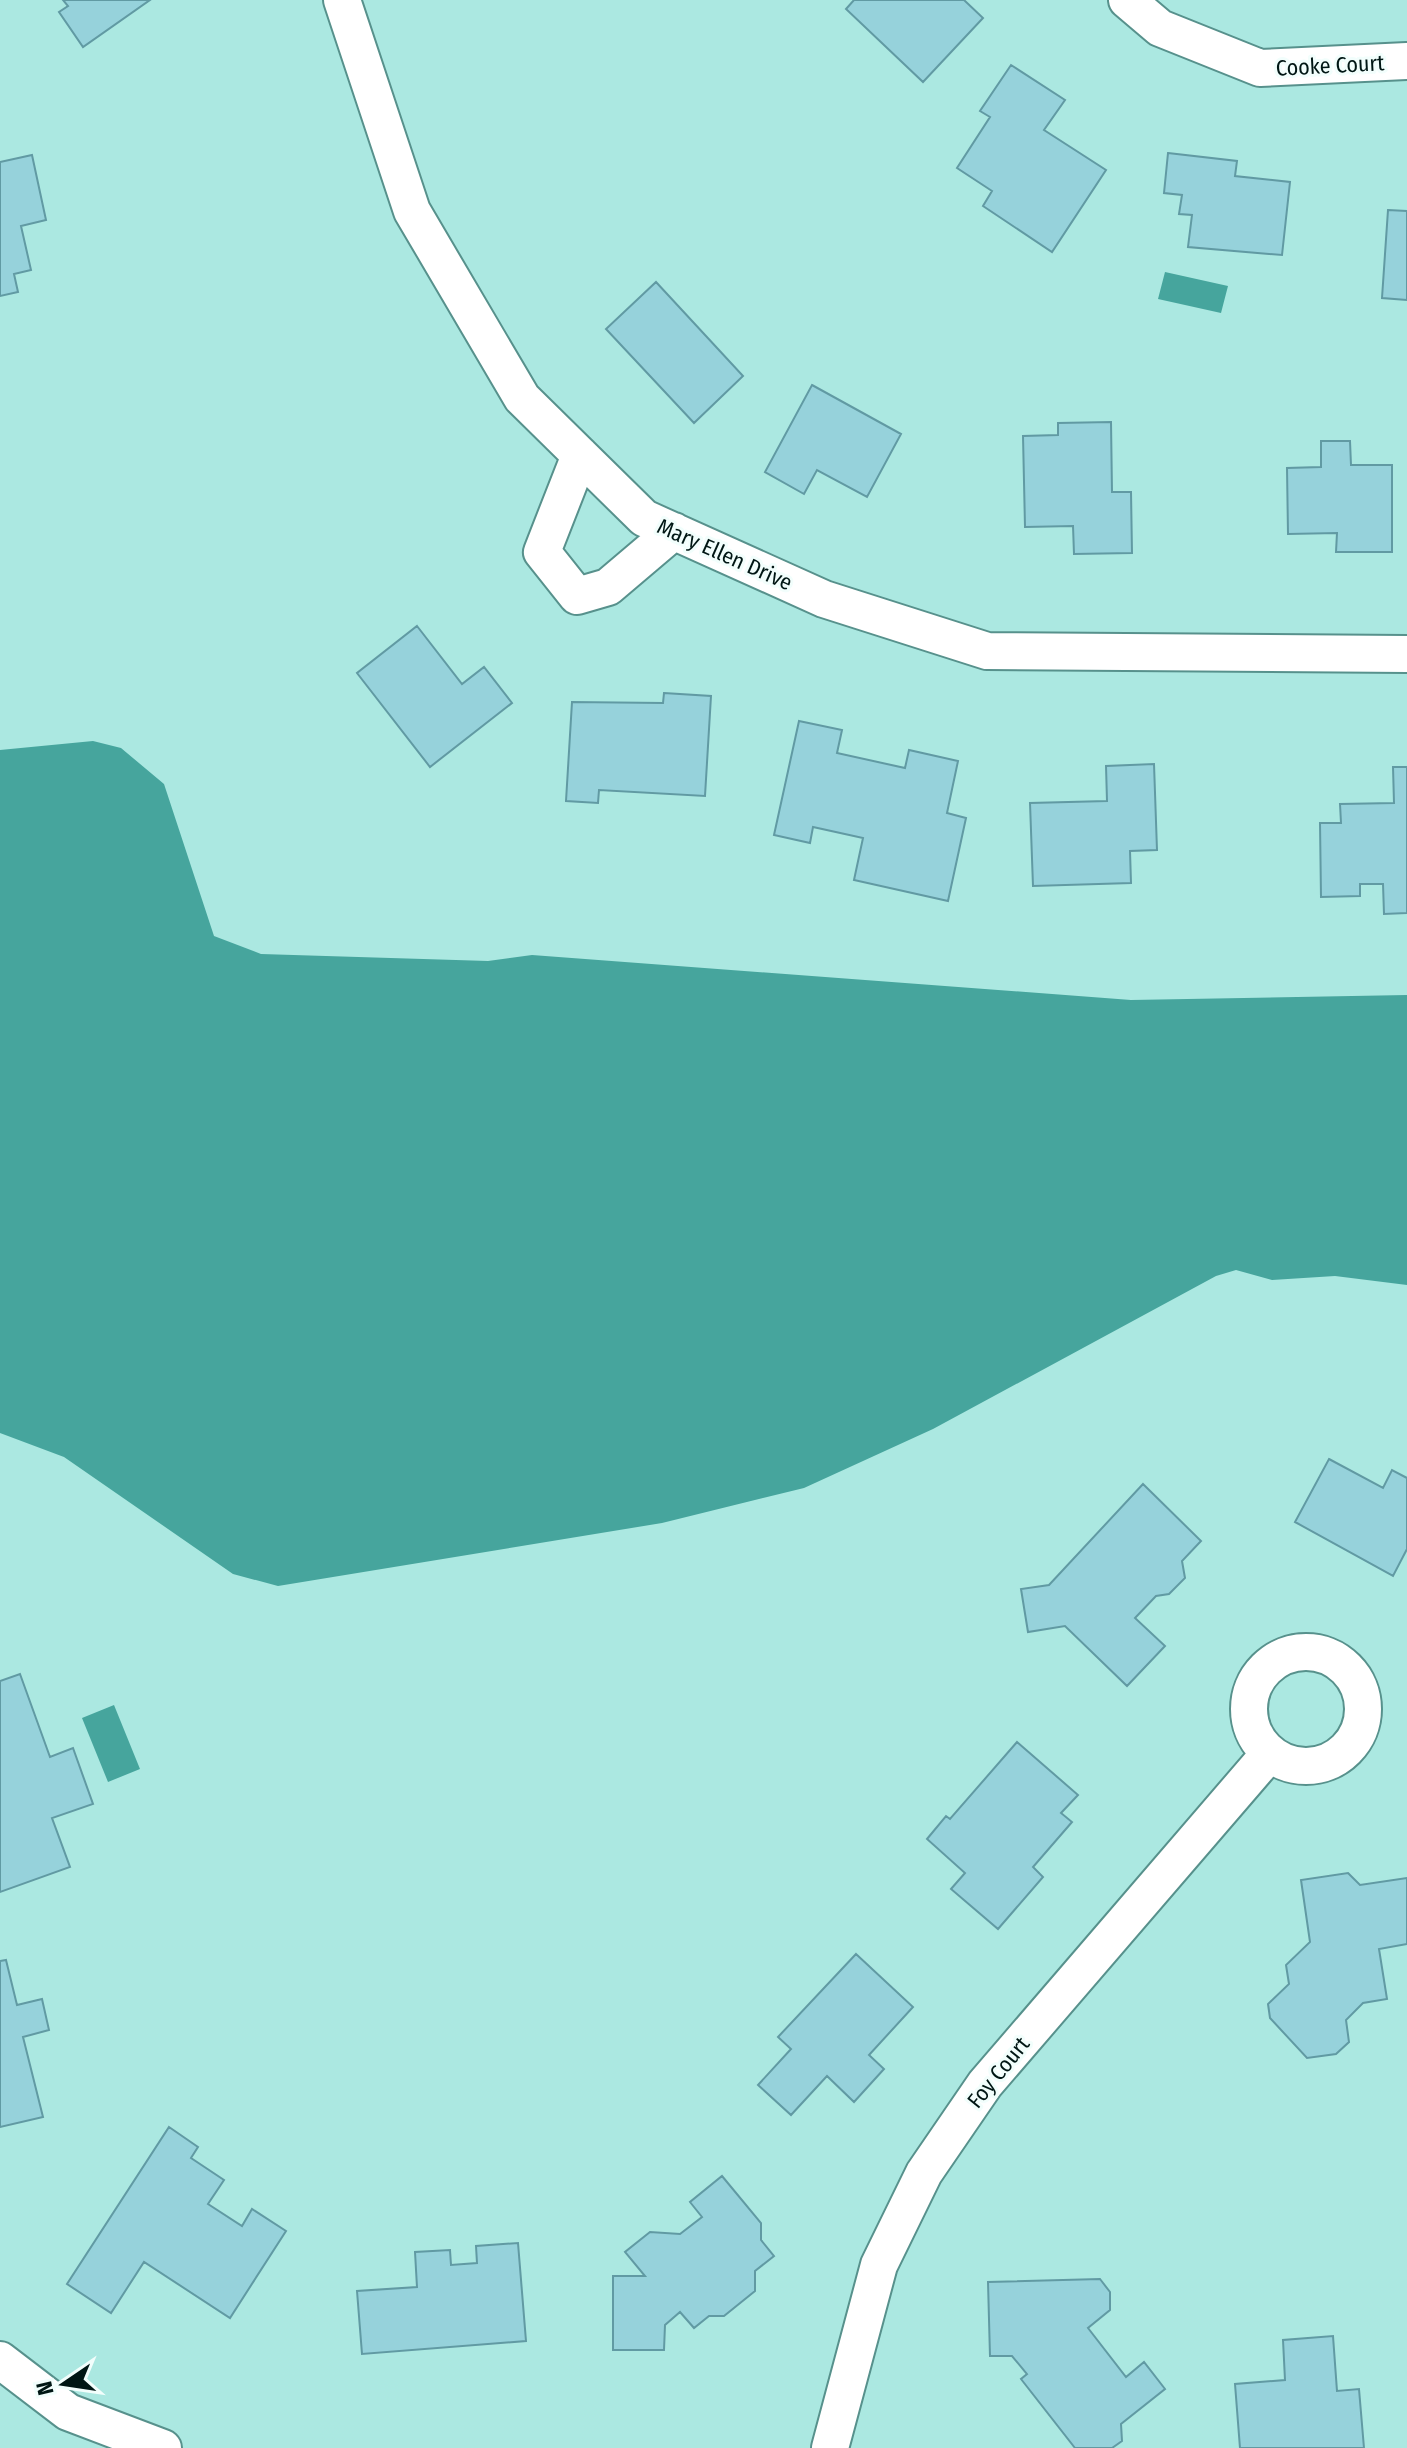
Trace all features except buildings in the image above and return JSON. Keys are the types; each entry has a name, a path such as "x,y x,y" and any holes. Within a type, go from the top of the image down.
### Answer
{"street":[{"name":"Mary Ellen Drive","path":"342,0 412,211 522,398 644,518 824,599 987,651 1407,654"},
{"name":"Cooke Court","path":"1127,0 1160,28 1260,68 1407,61"},
{"path":"580,455 542,552 577,596 608,587 674,531"},
{"name":"Foy Court","path":"830,2448 879,2265 924,2173 985,2084 1269,1754"},
{"path":"0,2360 68,2412 163,2448"}],"water":[{"path":"1165,272 1228,286 1221,313 1158,299"},
{"path":"93,741 121,748 164,784 214,936 261,954 488,961 532,955 1131,1000 1407,995 1407,1285 1335,1276 1272,1280 1236,1270 1216,1276 933,1429 804,1488 662,1523 278,1586 233,1574 64,1457 0,1433 0,750"},
{"path":"114,1705 140,1769 108,1782 82,1718"}]}
